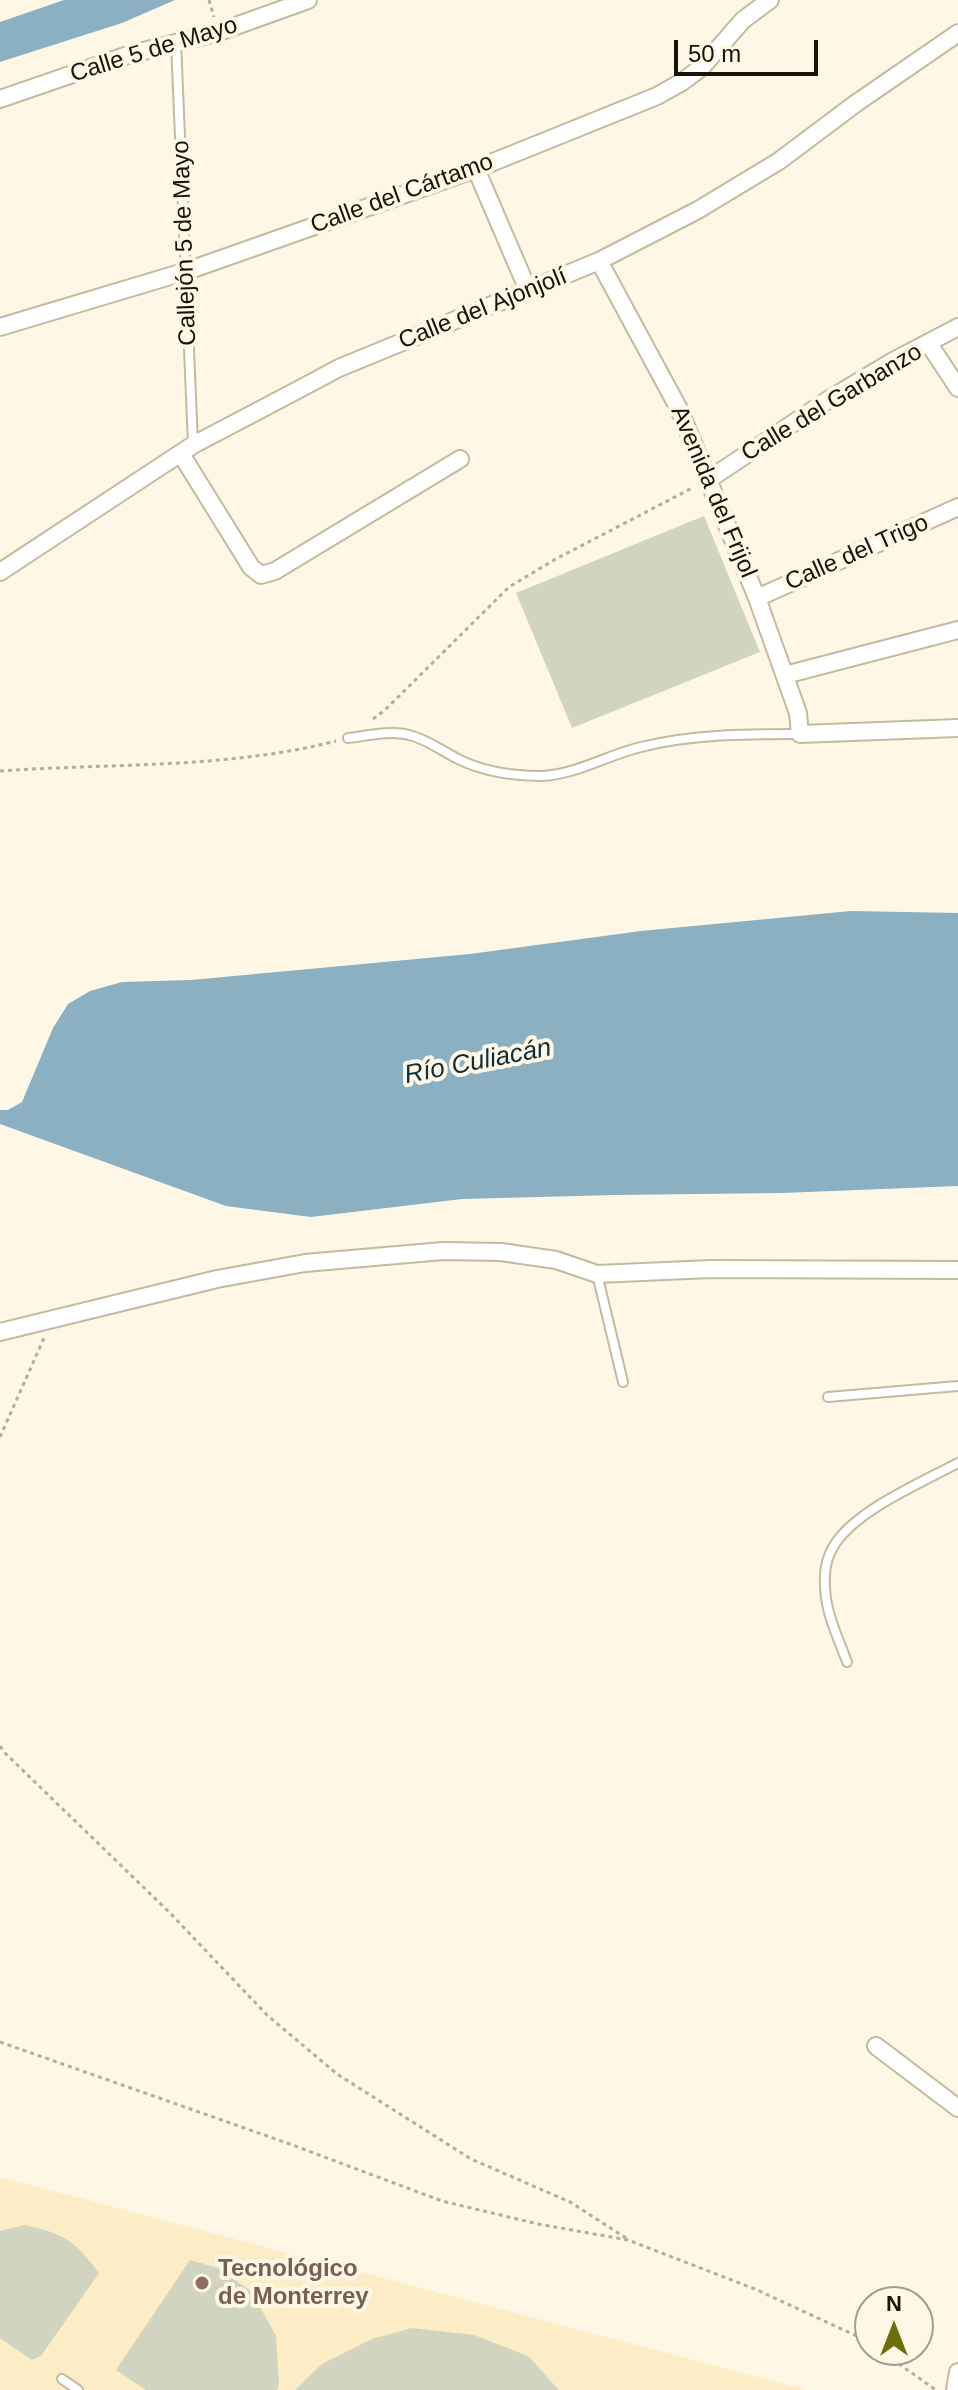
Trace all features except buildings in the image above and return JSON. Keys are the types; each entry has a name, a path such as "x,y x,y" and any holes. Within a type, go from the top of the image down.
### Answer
{"street":[{"name":"Calle 5 de Mayo","path":"0,99 128,55 231,28 308,0"},
{"name":"Calle del Cártamo","path":"0,327 187,271 476,169 657,96 702,67 743,20 770,0"},
{"name":"Calle del Ajonjolí","path":"0,572 187,450 339,368 599,261 698,210 779,161 958,33"},
{"path":"476,169 528,290"},
{"name":"Avenida del Frijol","path":"599,261 679,409 757,598 798,713 800,734"},
{"name":"Calle del Garbanzo","path":"708,480 831,398 958,327"},
{"path":"929,344 958,388"},
{"path":"187,450 251,567 261,575 275,571 460,459"},
{"name":"Calle del Trigo","path":"757,598 958,507"},
{"path":"785,675 958,630"},
{"path":"800,734 958,728"},
{"path":"0,1332 217,1279 305,1263 443,1251 501,1252 556,1260 597,1274 711,1269 958,1270"},
{"path":"876,2046 958,2108"},
{"path":"955,2390 958,2372"}],"lane":[{"name":"Callejón 5 de Mayo","path":"176,42 187,271 187,450"},
{"path":"348,738 407,734 486,770 514,776 546,776 588,767 617,753 676,739 800,734"},
{"path":"597,1274 623,1382"},
{"path":"828,1397 958,1386"},
{"path":"847,1662 828,1612 824,1587 826,1563 835,1543 873,1509 958,1463"},
{"path":"62,2379 78,2390"}],"path":[{"path":"209,0 215,19"},
{"path":"372,720 509,587 554,560 708,480"},
{"path":"0,771 211,761 303,750 348,738"},
{"path":"0,1437 52,1320"},
{"path":"0,1746 170,1913 267,2015 337,2074 471,2159 570,2202 628,2240"},
{"path":"0,2042 442,2201 538,2224 628,2240 755,2289 854,2335"},
{"path":"902,2366 936,2390"}],"shaded area":[{"name":"Tecnológico de Monterrey","path":"0,2177 807,2390 0,2390"}],"green space":[{"path":"704,516 760,652 572,728 516,593"},
{"path":"25,2225 68,2240 99,2273 41,2356 32,2360 0,2338 0,2231"},
{"path":"190,2260 218,2268 251,2291 276,2336 277,2390 146,2390 116,2370"},
{"path":"412,2328 474,2335 528,2356 559,2390 295,2390 322,2364 372,2339"}],"water":[{"path":"64,0 175,0 122,23 0,62 0,22"},
{"name":"Río Culiacán","path":"851,911 958,913 958,1186 462,1199 311,1217 226,1206 0,1124 0,1110 8,1110 22,1102 53,1028 68,1004 90,991 122,982 191,980 470,954 641,931"}],"place":[{"name":"Tecnológico de Monterrey","path":"202,2283"}]}
